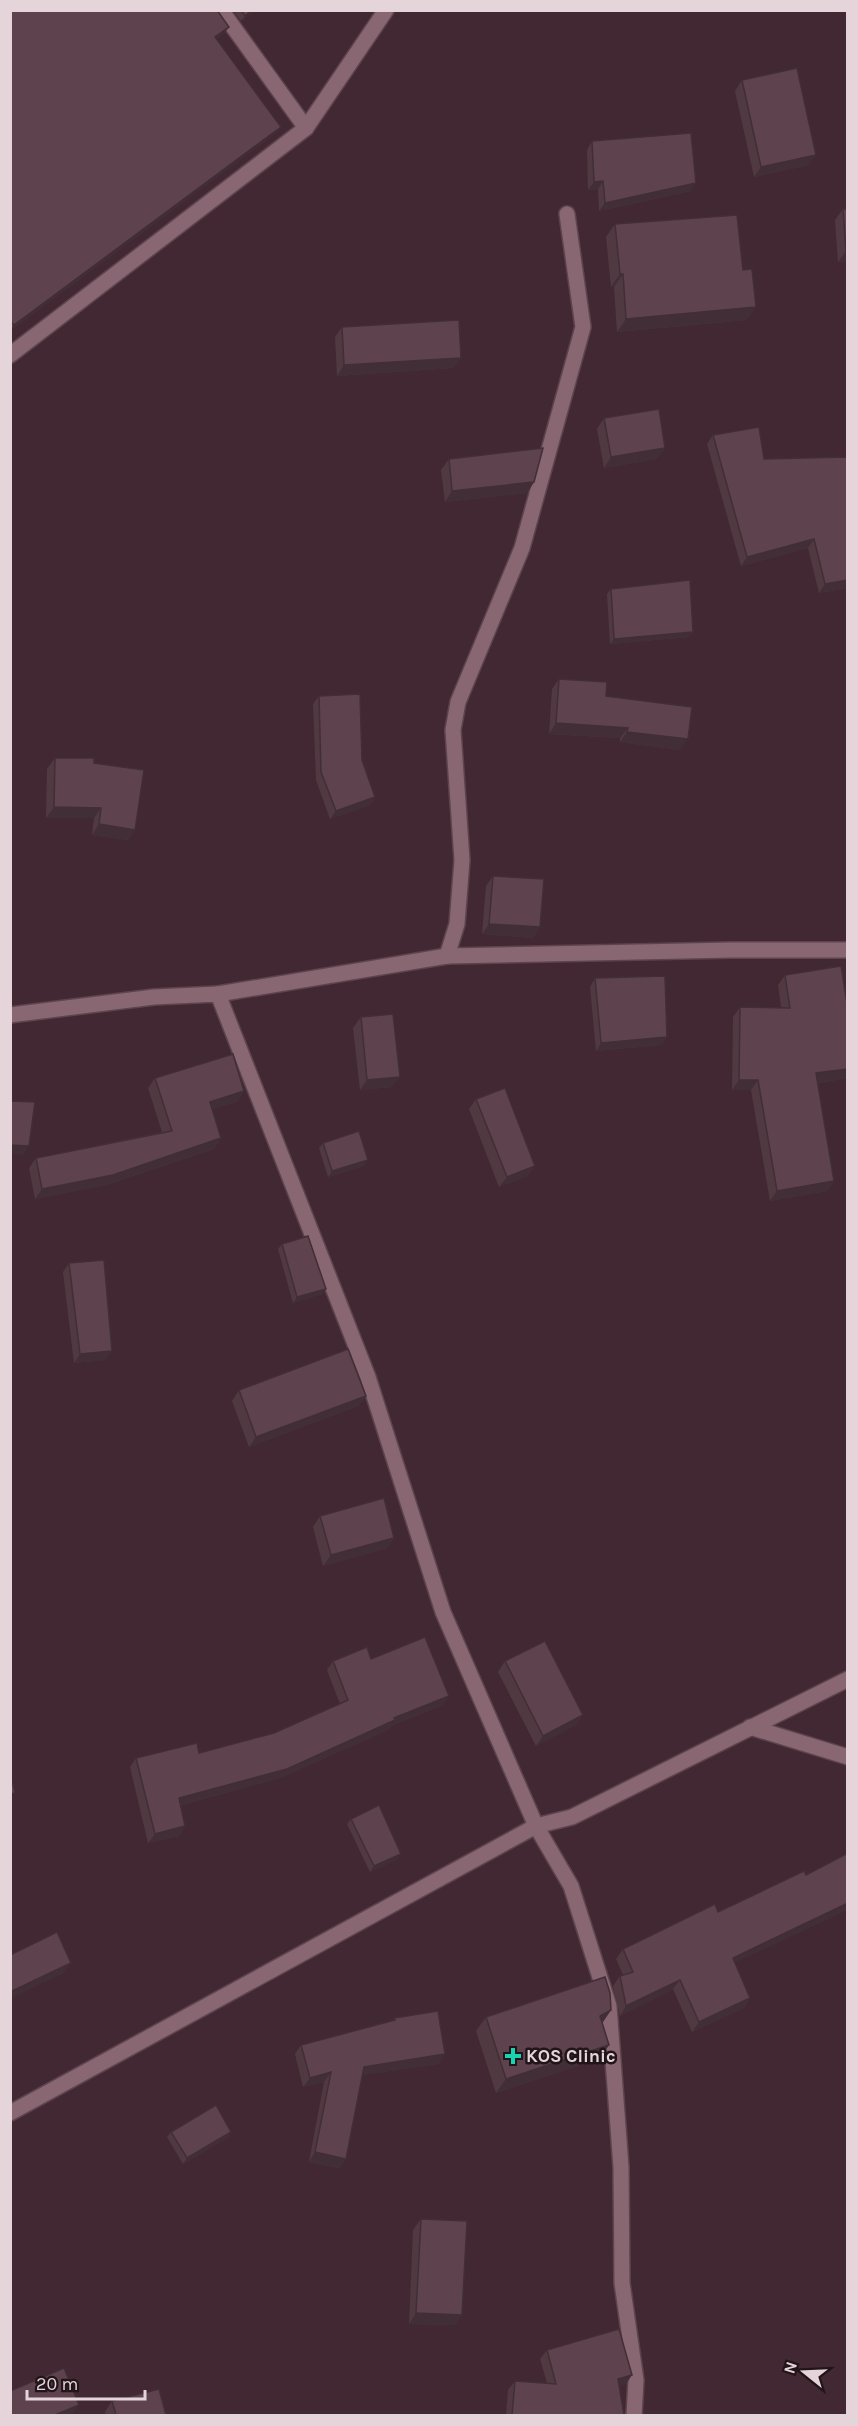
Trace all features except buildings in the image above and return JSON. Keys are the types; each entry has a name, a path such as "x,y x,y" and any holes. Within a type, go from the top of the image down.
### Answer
{"street":[{"path":"221,10 306,128"},
{"path":"10,355 306,128 386,10"},
{"path":"447,956 457,924 462,860 453,730 458,702 522,548 583,327 567,214"},
{"path":"10,1015 154,997 218,994 447,956 848,950"},
{"path":"218,994 368,1377 443,1612 536,1826 571,1886 609,2006 621,2167 622,2283 636,2380 634,2415"},
{"path":"10,2113 536,1826 572,1817 848,1678"},
{"path":"750,1727 848,1757"}],"place":[{"name":"KOS Clinic","path":"513,2056"}]}
